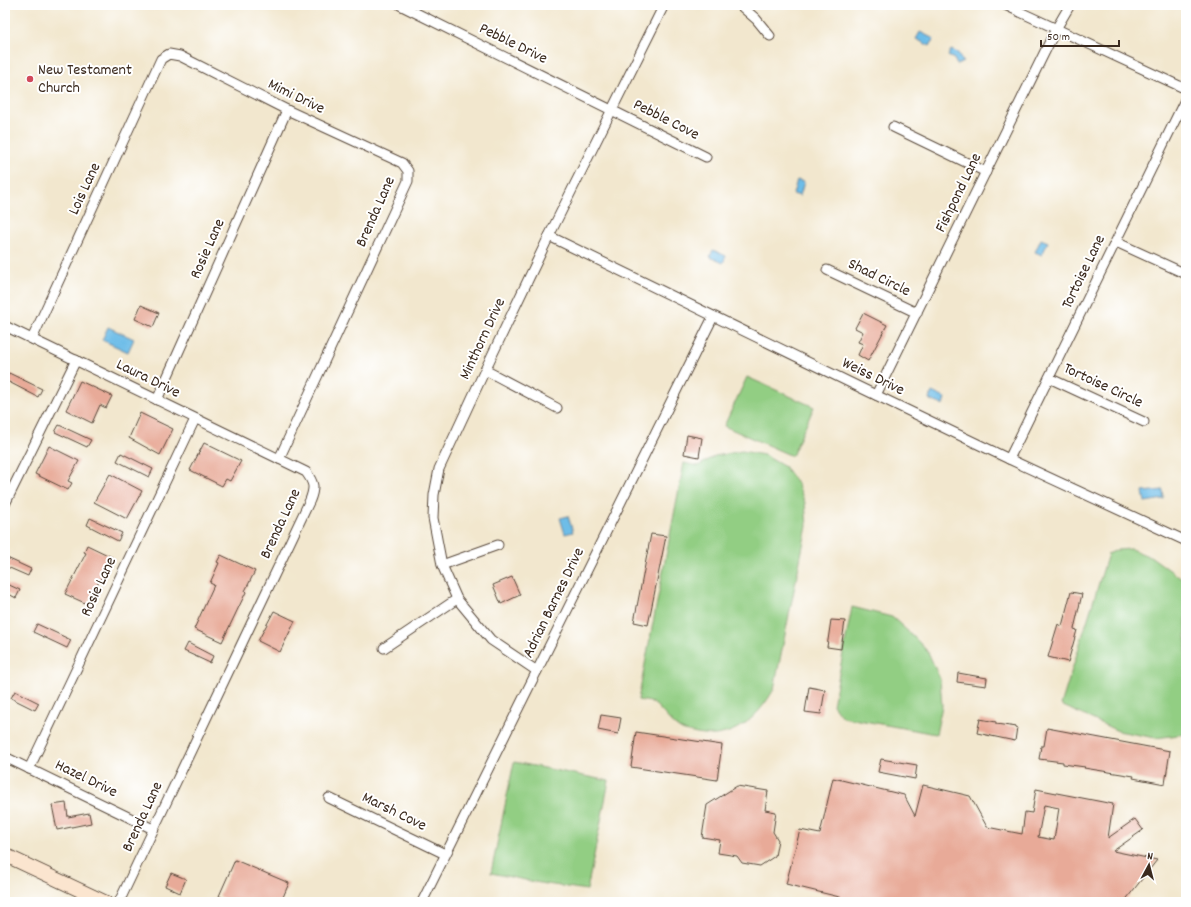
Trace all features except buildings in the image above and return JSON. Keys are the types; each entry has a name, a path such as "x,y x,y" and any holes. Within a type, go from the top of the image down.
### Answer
{"main road":[{"path":"5,855 105,902"}],"street":[{"name":"Pebble Drive","path":"400,5 612,110"},
{"name":"Minthorn Drive","path":"537,671 491,640 457,599 442,566 433,518 434,495 439,469 485,370 549,236 664,5"},
{"path":"740,5 756,19 770,36"},
{"path":"1005,5 1186,89"},
{"name":"Fishpond Lane","path":"876,395 1056,29 1070,5"},
{"name":"Mimi Drive","path":"169,54 180,56 287,110 402,163 408,171"},
{"name":"Lois Lane","path":"32,339 162,58 169,54"},
{"name":"Tortoise Lane","path":"1009,459 1185,102"},
{"name":"Rosie Lane","path":"157,400 287,110"},
{"name":"Pebble Cove","path":"612,110 706,157"},
{"path":"893,127 986,172"},
{"name":"Brenda Lane","path":"119,902 314,491 314,485 306,472 278,459 408,181 408,171"},
{"name":"Weiss Drive","path":"549,236 713,317 1009,459 1186,541"},
{"path":"1116,242 1186,274"},
{"name":"Shad Circle","path":"828,270 917,313"},
{"name":"Adrian Barnes Drive","path":"422,902 713,317"},
{"name":"Laura Drive","path":"5,326 278,459"},
{"path":"5,504 76,360"},
{"path":"485,370 557,408"},
{"name":"Tortoise Circle","path":"1049,378 1144,422"},
{"name":"Rosie Lane","path":"29,769 195,419"},
{"path":"442,566 498,545"},
{"path":"384,648 457,599"},
{"name":"Hazel Drive","path":"5,757 153,829"},
{"name":"Marsh Cove","path":"329,798 445,854"}],"green space":[{"path":"747,377 814,407 792,456 724,426"},
{"path":"742,451 764,455 785,467 798,485 805,503 807,526 774,689 768,700 752,718 743,725 722,734 697,734 684,731 678,727 653,703 638,700 684,463 698,466 715,456"},
{"path":"1131,549 1153,558 1186,582 1186,734 1156,738 1118,731 1061,705 1108,554 1117,550"},
{"path":"852,607 892,617 928,652 940,679 942,706 936,734 842,717 833,705"},
{"path":"514,762 609,781 587,890 540,883 491,873"}],"water":[{"path":"920,32 934,39 930,46 916,39"},
{"path":"951,50 958,53 963,62 957,65 954,59 948,56"},
{"path":"797,180 804,182 800,196 793,194"},
{"path":"1041,239 1048,242 1042,255 1035,252"},
{"path":"713,250 726,256 723,263 710,257"},
{"path":"108,327 134,339 128,352 102,340"},
{"path":"932,392 945,398 943,405 929,399"},
{"path":"1163,490 1164,499 1145,502 1143,492"},
{"path":"568,516 573,532 565,534 560,518"}],"place":[{"name":"New Testament Church","path":"30,79"}]}
